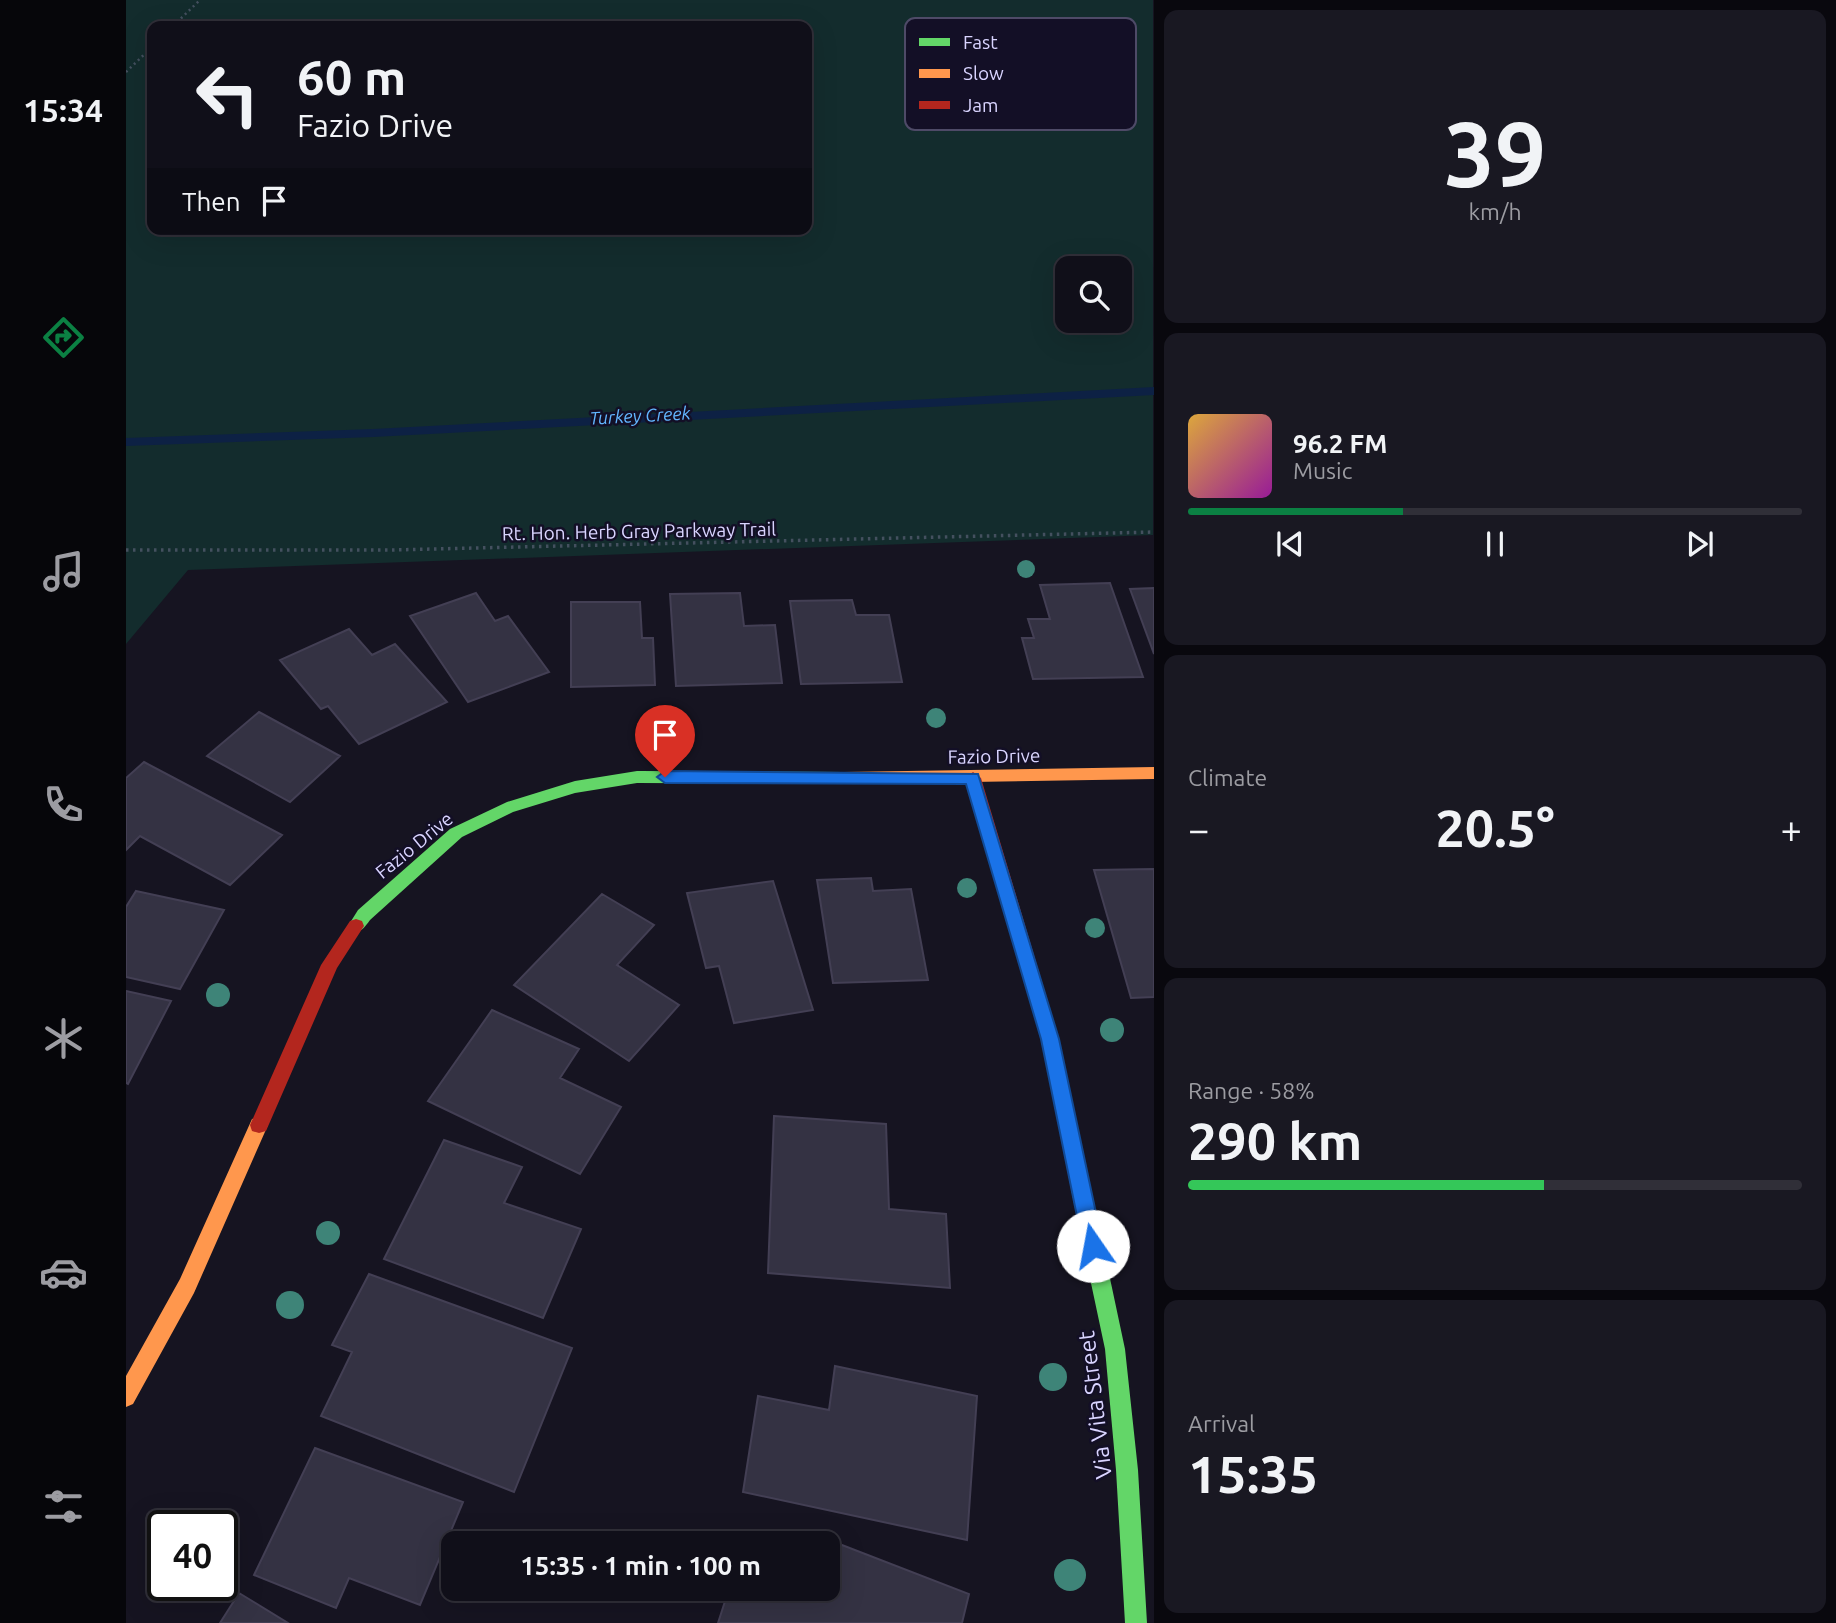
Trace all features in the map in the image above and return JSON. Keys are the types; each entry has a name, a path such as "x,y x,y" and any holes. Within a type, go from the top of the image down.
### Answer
{"street":[{"name":"Fazio Drive","path":"126,1397 187,1286 330,965 364,915 406,874 456,833 507,808 575,787 637,777 972,778 1153,773"},
{"name":"Via Vita Street","path":"972,778 1050,1039 1115,1349 1127,1470 1136,1623"}],"path":[{"path":"178,21 200,0"},
{"path":"126,72 147,52"},
{"name":"Rt. Hon. Herb Gray Parkway Trail","path":"126,550 391,550 1153,532"}],"green space":[{"path":"126,0 1153,0 1153,535 188,570 126,644"}],"building":[{"path":"1110,583 1143,677 1033,679 1022,638 1034,638 1028,619 1050,619 1040,585"},
{"path":"1154,588 1154,654 1130,589"},
{"path":"476,593 495,621 508,616 549,672 468,702 410,616"},
{"path":"740,593 744,626 775,625 782,683 676,686 670,594"},
{"path":"852,600 856,615 889,615 902,682 801,684 790,601"},
{"path":"571,602 640,602 642,638 653,638 655,685 571,687"},
{"path":"349,629 372,655 395,644 447,702 359,744 328,706 321,709 280,660"},
{"path":"259,712 340,756 290,802 207,756"},
{"path":"144,762 282,835 230,885 140,836 126,850 126,778"},
{"path":"1154,869 1154,997 1131,998 1094,870"},
{"path":"871,878 873,891 911,889 928,980 833,983 817,880"},
{"path":"773,881 813,1010 734,1023 719,966 706,968 687,893"},
{"path":"136,891 224,910 180,989 126,977 126,907"},
{"path":"602,894 654,925 617,965 679,1005 629,1061 514,985"},
{"path":"126,991 171,1001 128,1084 126,1083"},
{"path":"492,1010 579,1049 560,1078 621,1107 580,1174 428,1101"},
{"path":"774,1116 886,1124 889,1209 946,1214 950,1288 768,1273"},
{"path":"444,1140 522,1167 504,1203 581,1229 543,1318 384,1259"},
{"path":"369,1274 572,1348 514,1492 321,1416 352,1352 332,1345"},
{"path":"835,1366 977,1396 967,1540 743,1492 758,1396 829,1410"},
{"path":"315,1448 463,1502 451,1531 441,1531 441,1555 420,1605 349,1578 336,1608 254,1575"},
{"path":"840,1544 969,1594 962,1623 718,1623 725,1601 840,1601"},
{"path":"238,1595 288,1623 220,1623 234,1601 238,1601"}],"waterway":[{"name":"Turkey Creek","path":"126,442 373,433 1154,391"}],"traffic: fast":[{"path":"356,926 364,915 456,833 507,808 575,787 637,777 844,778"},
{"path":"1081,1189 1115,1349 1127,1470 1136,1623"}],"traffic: slow":[{"path":"844,778 1154,773"},
{"path":"126,1397 187,1286 259,1125"}],"traffic: jam":[{"path":"973,778 1050,1039 1081,1189"},
{"path":"259,1125 330,965 356,926"}],"route":[{"path":"665,777 972,778 1050,1039 1093,1246"}]}
